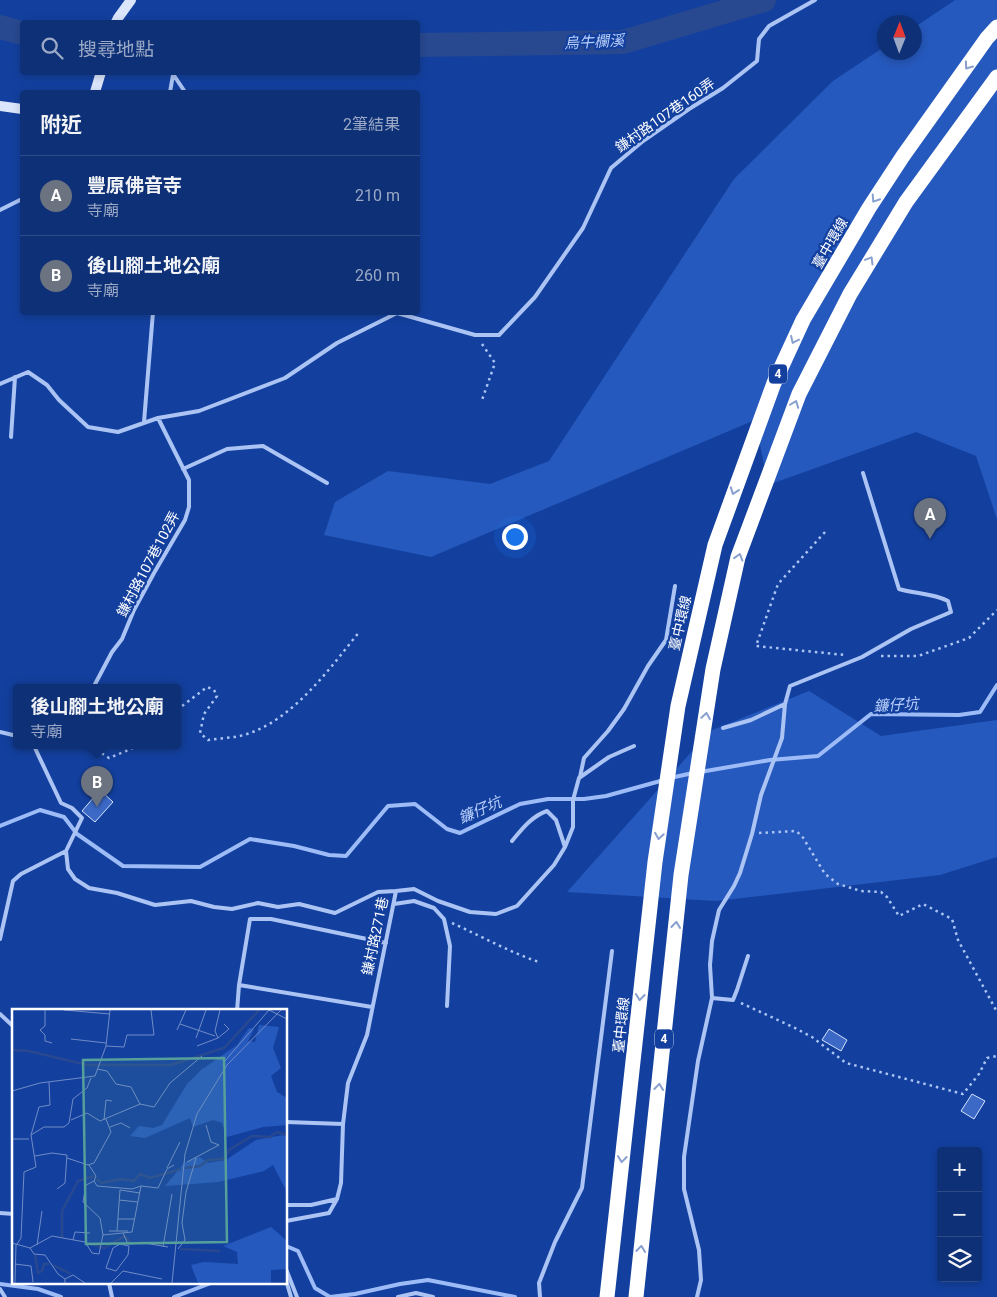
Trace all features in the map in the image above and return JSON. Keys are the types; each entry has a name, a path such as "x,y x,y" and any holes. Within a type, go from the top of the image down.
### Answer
{"highway":[{"name":"臺中環線","path":"607,1297 655,862 678,706 715,545 774,383 803,320 869,208 903,156 987,38 997,27"},
{"name":"4","path":"636,1297 681,875 713,668 738,557 799,394 850,294 906,202 997,77"}],"street":[{"path":"117,20 131,0"},
{"path":"96,90 100,75"},
{"path":"0,106 20,109"}],"lane":[{"name":"鎌村路107巷160弄","path":"404,315 475,335 500,335 535,297 583,228 611,168 643,141 723,88 750,66 756,61 759,39 769,26 815,0"},
{"path":"170,90 171,75"},
{"path":"172,75 183,90"},
{"path":"0,210 20,200"},
{"path":"144,422 153,315"},
{"name":"鎌村路107巷160弄","path":"15,377 28,372 47,385 59,400 88,427 118,432 158,418 199,411 285,378 337,343 393,315"},
{"path":"0,384 15,377 11,437"},
{"name":"鎌村路107巷102弄","path":"95,684 112,652 122,639 134,610 185,520 189,507 188,480 158,418"},
{"path":"183,469 226,449 263,446 327,483"},
{"path":"697,1297 701,1280 699,1250 684,1189 684,1157 698,1061 712,998 710,966 712,941 719,910 734,886 752,834 761,795 782,738 785,704 790,686 862,656 951,612 948,601 937,596 911,593 899,589 863,473"},
{"name":"鎌村路271巷","path":"337,1199 341,1183 343,1124 348,1083 367,1035 396,892 414,889 438,901 470,912 496,914 517,906 554,865 565,847 573,827 573,800 584,758 624,710 648,666 666,640 676,586"},
{"path":"723,728 751,720 785,704"},
{"path":"0,732 13,735"},
{"path":"579,778 609,757 634,746"},
{"path":"35,749 61,803 72,808 82,818 66,850 68,869 75,879 89,888 117,893 155,905 191,901 232,909 258,903 278,907 299,904 335,913 378,892 396,892"},
{"path":"512,841 524,827 540,814 547,812 556,820 565,847"},
{"path":"0,939 12,881 21,874 66,850"},
{"path":"394,904 414,901 434,908 444,919 450,946 447,1006"},
{"path":"237,1009 239,985 250,919 271,919 386,943"},
{"path":"540,1297 539,1283 554,1242 582,1188 612,951"},
{"path":"712,998 733,1000 748,956"},
{"path":"239,985 372,1007"},
{"path":"0,1014 12,1025"},
{"path":"288,1122 343,1124"},
{"path":"288,1205 311,1205 337,1199"},
{"path":"288,1221 329,1213 337,1199"},
{"path":"288,1274 298,1297"},
{"path":"109,1284 112,1297"},
{"path":"287,1284 291,1297"},
{"path":"0,1289 5,1297"},
{"path":"398,1297 416,1293 433,1297"}],"path":[{"path":"475,335 496,362 482,400"},
{"path":"756,646 778,584 825,532"},
{"path":"181,707 207,687 214,690 218,696 204,714 200,734 208,740 247,734 273,721 310,693 360,631"},
{"path":"96,749 109,758 131,749"},
{"path":"752,834 796,831 802,836 825,874 838,884 861,891 881,892 899,916 923,904 952,920 958,940 997,1012"},
{"path":"444,919 491,940 514,954 539,962"},
{"path":"733,1000 795,1028 846,1063 963,1094 979,1074 987,1058 997,1056"}],"shaded area":[{"path":"955,0 997,0 997,519 976,456 916,432 768,485 755,420 431,557 324,535 335,502 388,471 490,484 549,461 734,179 833,81 877,52 877,60 922,60 922,22"},
{"path":"809,691 881,736 997,720 997,857 940,875 716,901 567,892 710,731"}],"building":[{"path":"100,790 113,802 95,822 82,811"},
{"path":"829,1029 847,1040 841,1051 822,1040"},
{"path":"972,1094 985,1101 974,1119 961,1111"}],"waterway":[{"name":"烏牛欄溪","path":"420,45 623,42 764,0"},
{"name":"烏牛欄溪","path":"0,27 20,32"},
{"name":"鐮仔坑","path":"700,772 770,760 818,756 871,714 959,715 980,712 997,685"},
{"name":"鐮仔坑","path":"670,778 693,773"},
{"name":"鐮仔坑","path":"0,826 40,810 64,817 77,834 123,866 200,867 250,839 294,846 329,855 346,856 388,806 415,804 447,829 460,833 520,804 548,799 584,799 606,796 664,780"},
{"path":"288,1247 298,1251 315,1288 330,1297 428,1280 515,1297"},
{"path":"0,1284 38,1289 61,1297"},
{"path":"174,1297 208,1284"}],"place":[{"name":"豐原佛音寺","path":"930,539"},
{"name":"後山腳土地公廟","path":"97,807"}]}
